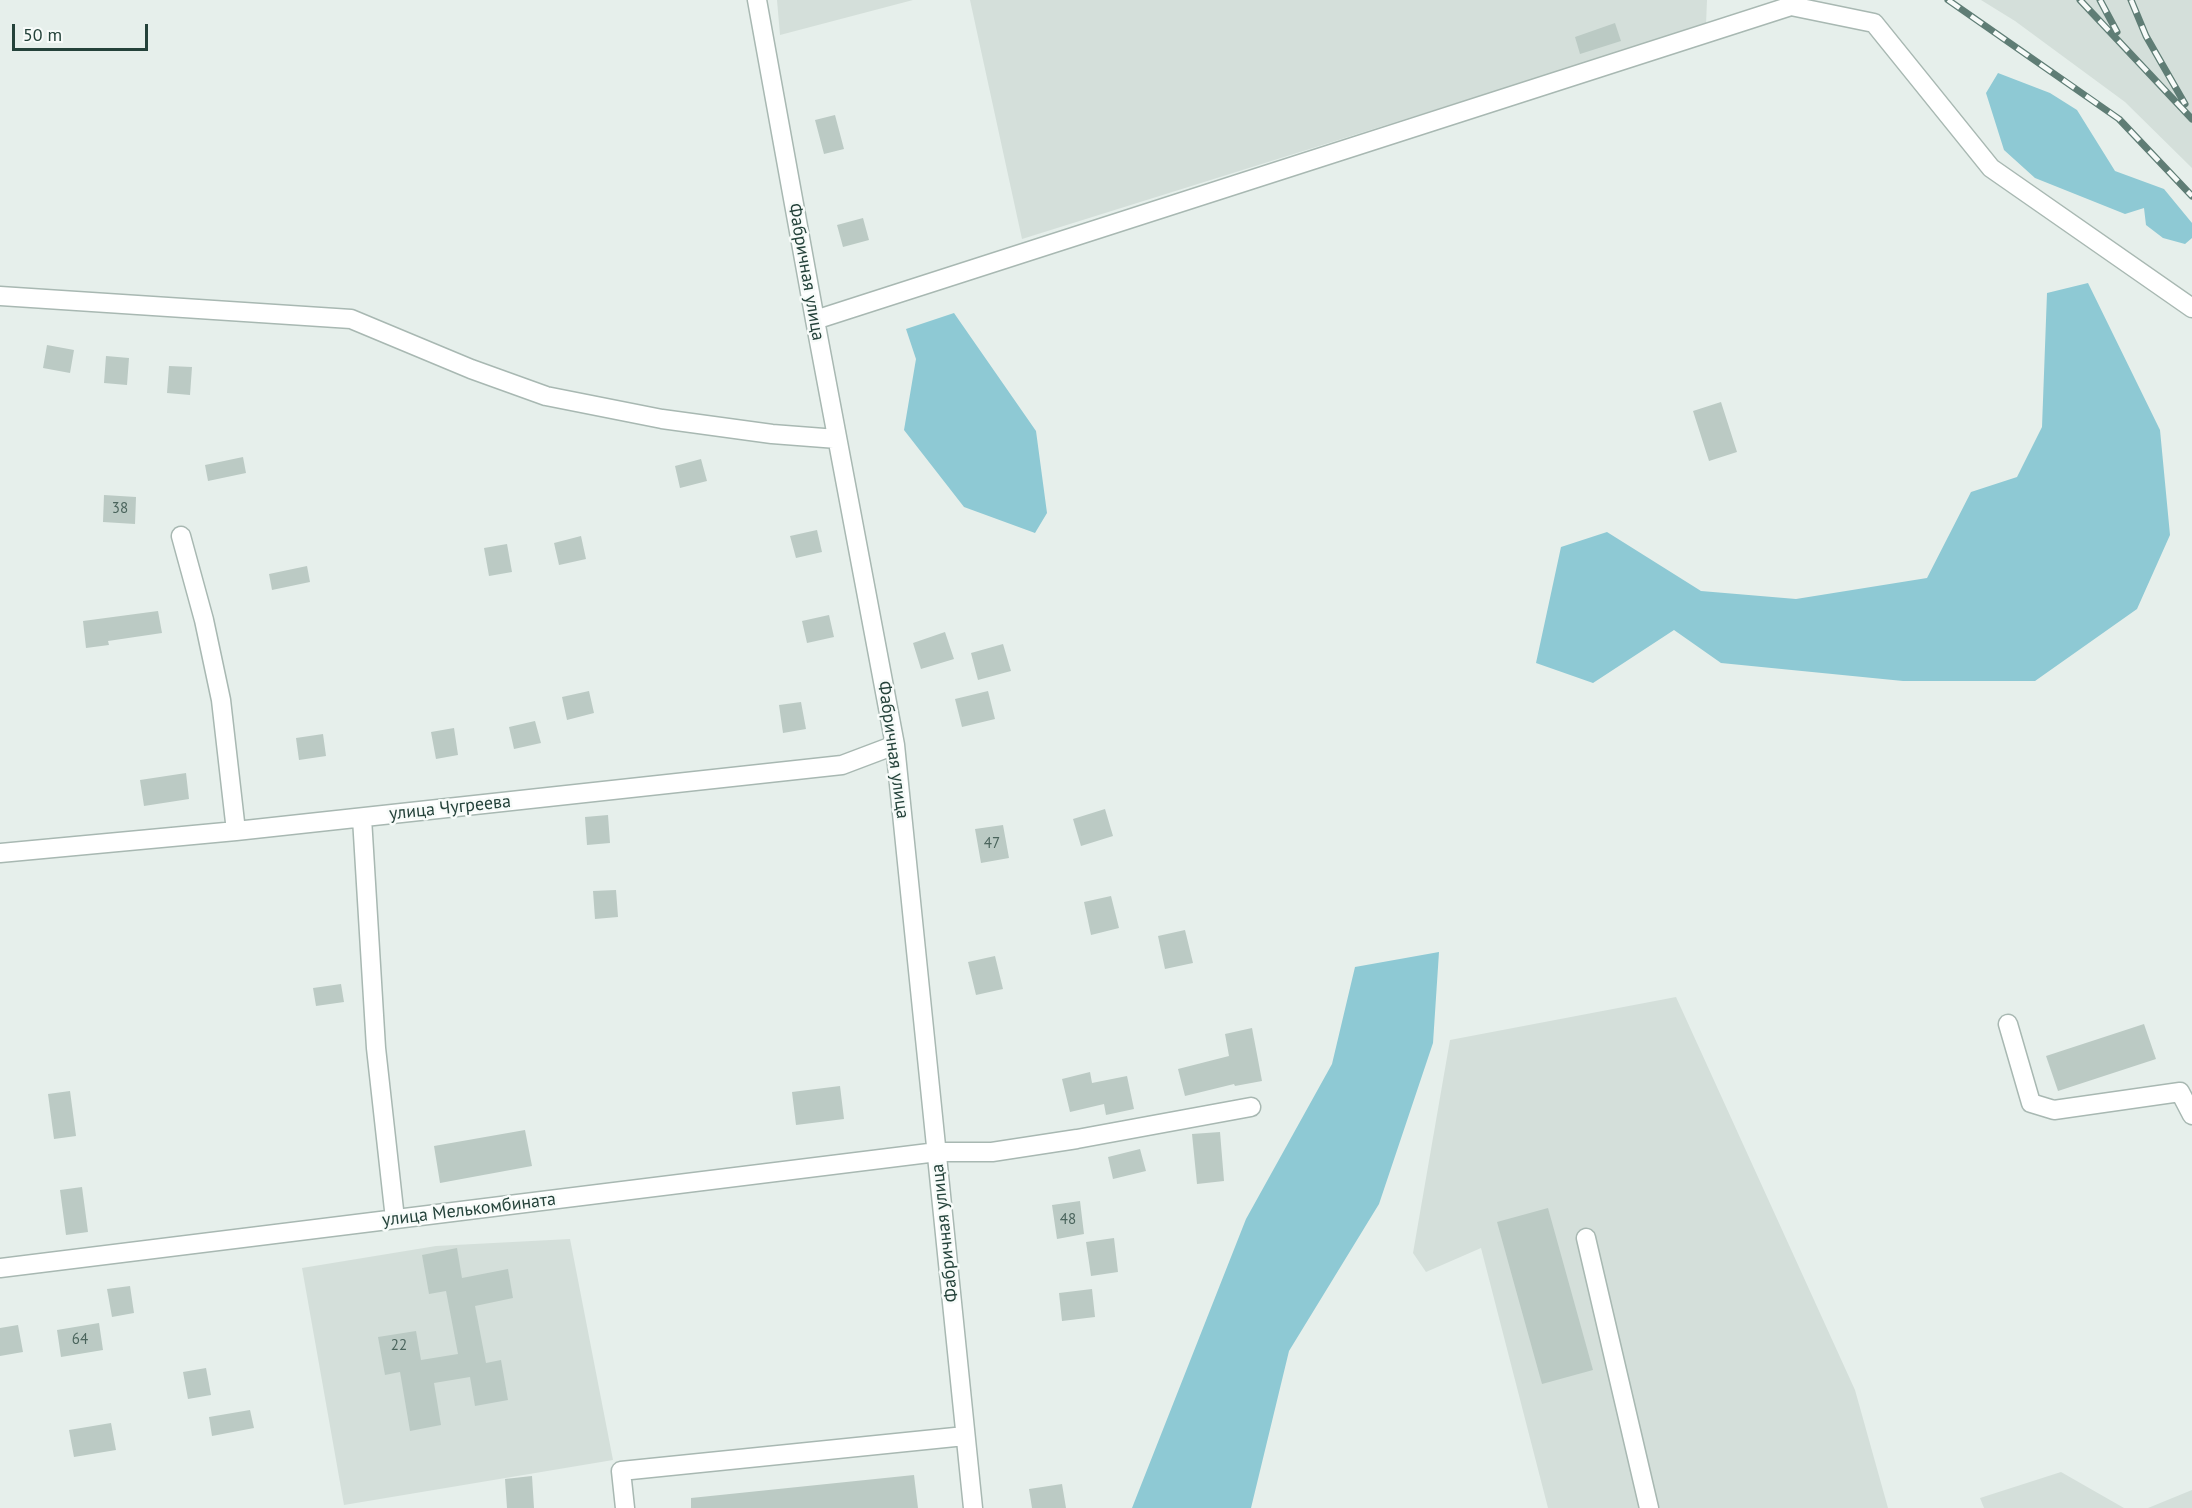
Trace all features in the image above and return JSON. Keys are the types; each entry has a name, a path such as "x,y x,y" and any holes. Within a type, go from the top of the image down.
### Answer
{"street":[{"name":"Фабричная улица","path":"757,0 895,745 973,1508"},
{"path":"815,320 1791,6 1874,23 1991,168 2192,308"},
{"path":"0,296 351,320 471,369 546,396 662,419 772,434 837,439"},
{"path":"181,536 204,620 222,700 236,831"},
{"name":"улица Чугреева","path":"0,853 362,818 842,765 895,745"},
{"path":"362,818 376,1048 395,1219"},
{"path":"2008,1024 2031,1103 2054,1110 2180,1092 2192,1115"},
{"name":"улица Мелькомбината","path":"0,1268 937,1152 992,1152 1251,1107"},
{"path":"1586,1238 1649,1508"},
{"path":"625,1508 621,1471 966,1436"}],"shaded area":[{"path":"777,0 913,0 780,35"},
{"path":"970,0 1707,0 1706,25 1022,239"},
{"path":"1981,0 2192,0 2192,168 2125,102 2015,21"},
{"path":"1676,997 1855,1390 1888,1508 1548,1508 1481,1248 1426,1272 1413,1253 1450,1040"},
{"path":"570,1239 613,1460 344,1505 302,1268 436,1246"},
{"path":"2061,1472 2124,1508 1984,1508 1980,1498"},
{"path":"2192,1490 2192,1508 2148,1508"}],"water":[{"path":"1998,73 2050,93 2077,110 2115,171 2164,189 2192,223 2192,238 2185,244 2163,238 2146,225 2144,208 2125,214 2035,178 2004,150 1986,93"},
{"path":"2088,283 2160,430 2170,535 2137,609 2035,681 1903,681 1721,663 1674,630 1593,683 1536,663 1561,547 1607,532 1701,591 1796,599 1927,578 1971,492 2017,477 2042,427 2047,293"},
{"path":"954,313 1036,431 1047,513 1035,533 964,507 904,430 916,359 906,329"},
{"path":"1439,952 1433,1043 1379,1204 1289,1351 1251,1508 1132,1508 1246,1219 1332,1064 1355,967"}],"building":[{"path":"1615,23 1621,41 1580,54 1575,37"},
{"path":"835,115 844,149 824,154 815,120"},
{"path":"863,218 869,240 843,247 837,225"},
{"path":"47,345 74,350 70,373 43,368"},
{"path":"106,356 129,358 127,385 104,383"},
{"path":"169,366 192,367 190,395 167,393"},
{"path":"1721,402 1737,452 1709,461 1693,411"},
{"path":"243,457 246,473 208,481 205,465"},
{"path":"701,459 707,481 680,488 675,466"},
{"path":"104,495 136,497 135,524 103,522"},
{"path":"817,530 822,552 796,558 790,536"},
{"path":"581,536 586,559 559,565 554,543"},
{"path":"507,544 512,572 489,576 484,548"},
{"path":"307,566 310,582 272,590 269,574"},
{"path":"158,611 162,633 108,641 109,645 86,648 83,621"},
{"path":"829,615 834,637 807,643 802,621"},
{"path":"945,632 954,659 921,669 913,643"},
{"path":"1003,644 1011,671 978,680 971,653"},
{"path":"589,691 594,713 567,720 562,697"},
{"path":"988,691 995,719 962,727 955,699"},
{"path":"801,702 806,729 783,733 779,705"},
{"path":"535,721 541,743 514,749 509,727"},
{"path":"454,728 458,755 436,759 431,732"},
{"path":"323,734 326,756 299,760 296,738"},
{"path":"186,773 189,799 144,806 140,780"},
{"path":"1105,809 1113,836 1081,846 1073,819"},
{"path":"608,815 610,843 587,845 585,817"},
{"path":"1003,825 1009,858 981,863 975,829"},
{"path":"616,890 618,917 595,919 593,891"},
{"path":"1111,896 1119,928 1091,935 1084,902"},
{"path":"1185,930 1193,963 1165,969 1158,936"},
{"path":"995,956 1003,989 976,995 968,962"},
{"path":"341,984 344,1002 316,1006 313,988"},
{"path":"2144,1024 2156,1059 2058,1091 2046,1056"},
{"path":"1252,1028 1262,1081 1235,1086 1234,1084 1185,1096 1178,1069 1229,1056 1225,1034"},
{"path":"1090,1072 1092,1083 1127,1076 1134,1109 1106,1115 1104,1104 1070,1112 1062,1079"},
{"path":"840,1086 844,1119 796,1125 792,1092"},
{"path":"70,1091 76,1136 54,1139 48,1094"},
{"path":"525,1130 532,1166 440,1183 434,1146"},
{"path":"1220,1132 1224,1181 1197,1184 1192,1134"},
{"path":"1140,1149 1146,1171 1113,1179 1108,1157"},
{"path":"82,1187 88,1232 66,1235 60,1190"},
{"path":"1080,1201 1084,1234 1057,1239 1052,1205"},
{"path":"1548,1208 1593,1370 1542,1384 1497,1222"},
{"path":"1114,1238 1118,1272 1091,1276 1086,1242"},
{"path":"457,1248 462,1278 508,1269 513,1298 475,1306 486,1363 501,1360 508,1400 475,1406 470,1377 434,1383 441,1425 410,1431 400,1372 385,1375 378,1337 416,1331 421,1360 458,1354 446,1291 429,1294 422,1255"},
{"path":"130,1286 134,1313 112,1317 107,1289"},
{"path":"1092,1289 1095,1317 1062,1321 1059,1293"},
{"path":"99,1323 103,1350 61,1357 57,1330"},
{"path":"18,1325 23,1352 0,1356 0,1328"},
{"path":"206,1368 211,1395 188,1399 183,1372"},
{"path":"250,1410 254,1428 212,1436 209,1417"},
{"path":"111,1423 116,1450 74,1457 69,1430"},
{"path":"914,1475 918,1508 691,1508 691,1498"},
{"path":"532,1476 534,1508 507,1508 505,1479"},
{"path":"1062,1484 1066,1508 1032,1508 1029,1489"}],"railway":[{"path":"1948,0 2119,119 2192,196"},
{"path":"2080,0 2192,119"},
{"path":"2100,0 2117,32"},
{"path":"2131,0 2146,36 2185,104"}]}
